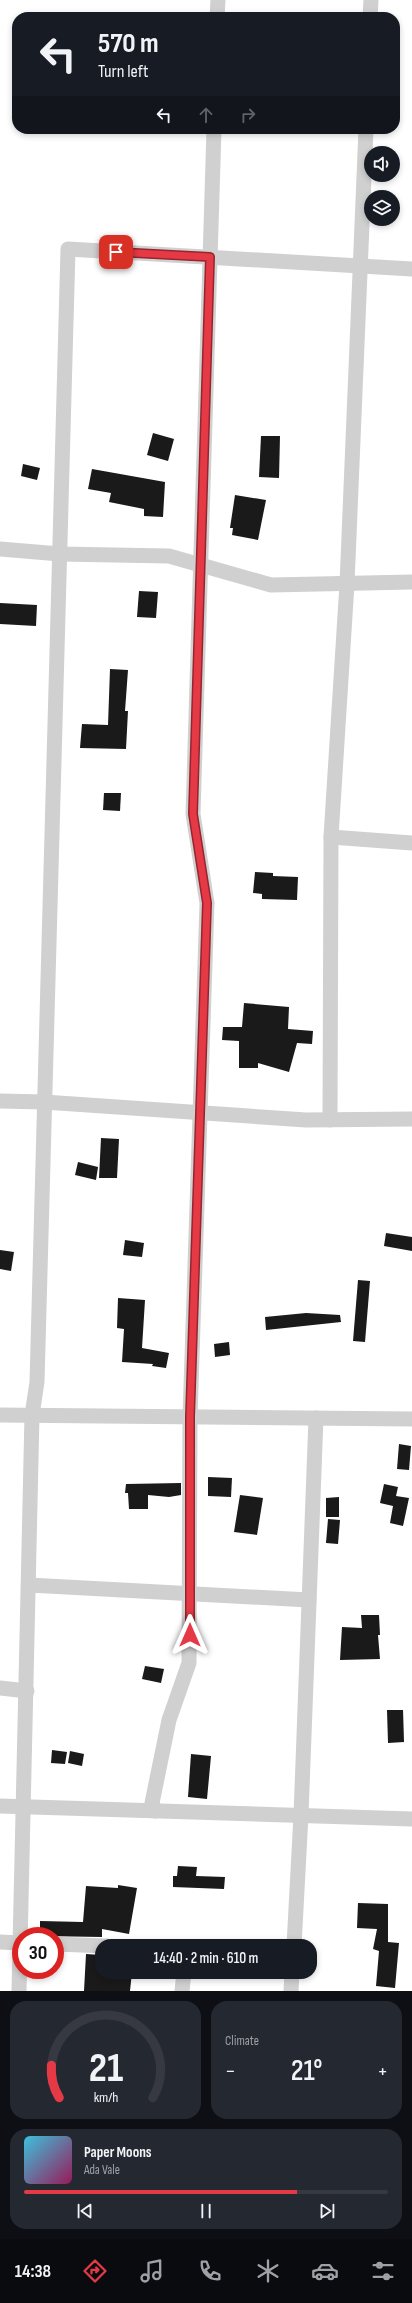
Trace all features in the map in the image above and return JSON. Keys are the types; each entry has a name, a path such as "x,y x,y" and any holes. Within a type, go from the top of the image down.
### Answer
{"street":[{"path":"218,0 218,12"},
{"path":"370,12 371,0"},
{"path":"155,1811 152,1803 169,1720 189,1663 190,1417 207,903 193,814 202,565 214,134"},
{"path":"330,1120 331,837 347,584 366,134"},
{"path":"21,1927 32,1415 37,1382 68,249 412,269"},
{"path":"0,549 60,554 169,556 271,585 412,582"},
{"path":"331,837 412,843"},
{"path":"0,1101 44,1102 199,1113 330,1120 412,1119"},
{"path":"0,1415 412,1420"},
{"path":"294,1939 301,1815 316,1418"},
{"path":"29,1586 309,1600"},
{"path":"0,1688 27,1691"},
{"path":"0,1806 412,1819"},
{"path":"0,1942 12,1943"},
{"path":"64,1944 95,1946"},
{"path":"19,1991 20,1979"},
{"path":"182,1991 183,1979"},
{"path":"291,1991 292,1979"}],"building":[{"path":"153,433 174,439 168,461 147,455"},
{"path":"261,436 280,436 279,478 259,477"},
{"path":"23,464 40,468 37,480 21,476"},
{"path":"92,469 165,482 163,517 144,516 144,509 109,502 111,493 88,489"},
{"path":"235,495 266,500 258,540 232,535 233,528 230,528"},
{"path":"139,591 158,592 156,618 137,617"},
{"path":"0,603 37,605 36,626 0,624"},
{"path":"110,669 128,670 125,711 128,711 126,749 80,748 82,724 108,725"},
{"path":"104,793 121,793 120,811 103,810"},
{"path":"255,872 273,873 273,876 298,877 297,900 262,899 262,894 253,893"},
{"path":"244,1003 289,1007 288,1029 313,1031 312,1044 297,1043 289,1072 258,1063 258,1068 239,1068 239,1041 222,1040 223,1027 242,1027"},
{"path":"101,1138 119,1139 117,1178 99,1178"},
{"path":"78,1162 98,1167 96,1180 75,1175"},
{"path":"386,1233 412,1237 412,1251 384,1246"},
{"path":"125,1240 144,1243 142,1257 123,1255"},
{"path":"0,1250 14,1252 11,1271 0,1269"},
{"path":"358,1280 370,1281 365,1342 353,1341"},
{"path":"118,1298 145,1300 142,1348 169,1353 166,1368 152,1366 153,1364 122,1362 124,1329 117,1328"},
{"path":"306,1313 340,1315 341,1322 266,1330 265,1317"},
{"path":"229,1342 230,1355 215,1357 214,1344"},
{"path":"399,1444 411,1446 409,1470 397,1469"},
{"path":"208,1477 232,1478 231,1497 208,1496"},
{"path":"181,1483 181,1495 169,1497 148,1495 148,1509 129,1509 128,1493 125,1493 126,1484"},
{"path":"384,1484 398,1487 396,1496 409,1498 403,1526 390,1523 393,1506 380,1503"},
{"path":"240,1495 263,1498 257,1535 234,1532"},
{"path":"339,1497 339,1517 326,1517 326,1498"},
{"path":"328,1519 340,1520 338,1544 326,1543"},
{"path":"361,1615 379,1615 380,1635 378,1635 380,1659 340,1660 342,1627 362,1628"},
{"path":"145,1666 164,1669 161,1683 142,1679"},
{"path":"387,1710 403,1710 404,1742 388,1743"},
{"path":"52,1750 67,1752 65,1764 51,1763"},
{"path":"70,1751 84,1754 82,1766 68,1763"},
{"path":"191,1754 211,1756 207,1799 188,1797"},
{"path":"178,1866 197,1867 196,1876 225,1877 224,1889 173,1887 173,1876 177,1876"},
{"path":"118,1885 137,1888 129,1934 102,1929 102,1937 64,1936 64,1927 40,1927 40,1921 83,1922 86,1886 118,1888"},
{"path":"358,1903 388,1904 388,1942 399,1943 395,1988 376,1986 379,1951 373,1949 377,1929 357,1928"},
{"path":"86,1954 95,1955 95,1979 131,1979 130,1991 84,1991"}],"route":[{"path":"116,252 210,257 202,565 193,814 207,903 190,1417 190,1635"}]}
